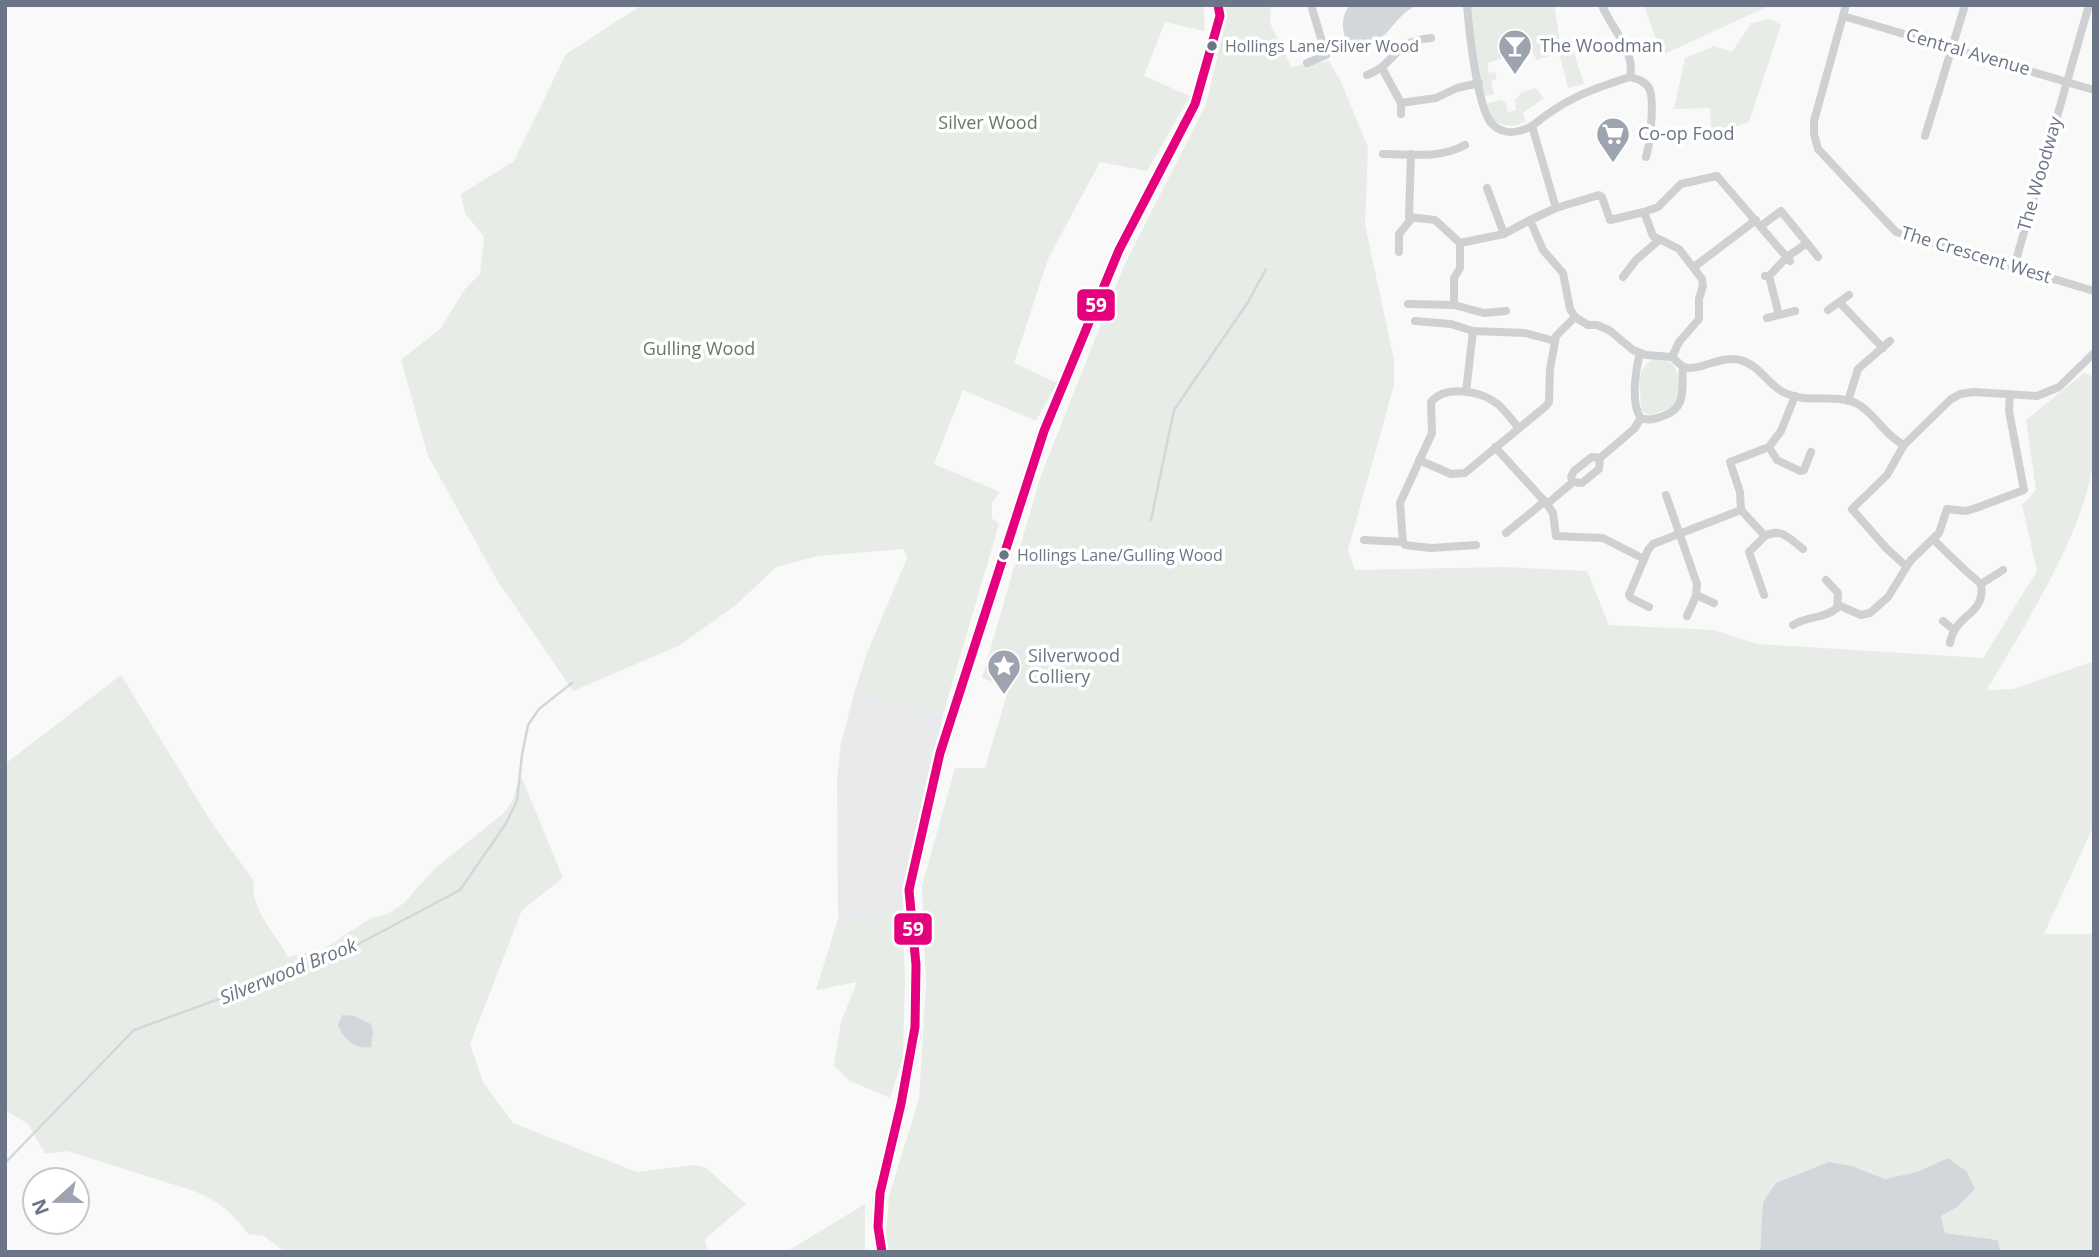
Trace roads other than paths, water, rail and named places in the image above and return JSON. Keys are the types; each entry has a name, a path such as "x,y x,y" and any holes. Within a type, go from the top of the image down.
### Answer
{"street":[{"path":"881,1246 877,1207 901,1104 915,1027 916,965 909,890 940,753 1044,431 1119,250 1195,104 1220,16 1218,5"},
{"path":"1468,5 1479,83 1488,118 1494,126 1511,133 1521,132 1551,110 1583,92 1630,77 1644,82 1651,93 1649,148 1646,157"},
{"path":"1602,5 1625,47 1631,70 1630,77"},
{"name":"The Crescent West","path":"1846,5 1814,121 1818,149 1896,232 2094,291"},
{"path":"1925,136 1965,5"},
{"name":"The Woodway","path":"2014,267 2088,5"},
{"path":"1299,10 1311,7 1326,55 1307,63"},
{"name":"Central Avenue","path":"1843,16 2094,90"},
{"path":"1367,75 1382,68 1405,44 1431,38"},
{"path":"1382,68 1401,103 1401,114"},
{"path":"1401,103 1436,98 1457,88 1479,83"},
{"path":"1532,125 1556,208"},
{"path":"1383,154 1434,155 1465,145"},
{"path":"1411,153 1407,213 1412,218 1435,220 1460,243 1460,268 1454,278 1454,305"},
{"path":"1460,243 1504,234 1556,208 1599,195 1610,220 1644,212 1658,207 1681,184 1717,176 1788,259"},
{"path":"1487,188 1504,234"},
{"path":"1694,267 1781,211 1818,257"},
{"path":"1644,212 1650,230 1658,241 1679,249 1702,279 1699,319 1680,340 1671,357"},
{"path":"1399,252 1399,234 1412,218"},
{"path":"1530,220 1543,250 1563,273 1574,317 1588,325 1609,330 1640,353 1671,357 1683,367 1695,368 1715,360 1738,359 1757,368 1775,387 1795,396 1807,400 1848,401 1866,409 1887,435 1904,445"},
{"path":"1623,277 1636,260 1658,241"},
{"path":"1779,315 1767,276 1807,243"},
{"path":"1829,310 1849,295"},
{"path":"1840,303 1883,348"},
{"path":"1408,304 1454,305 1484,313 1506,310"},
{"path":"1767,318 1795,311"},
{"path":"1419,460 1451,474 1465,472 1549,402 1550,369 1557,334 1574,317"},
{"path":"1415,321 1451,324 1473,331 1525,333 1555,341"},
{"path":"1466,392 1473,331"},
{"path":"1848,401 1858,369 1890,341"},
{"path":"1640,353 1634,381 1636,408 1641,418 1660,418 1676,410 1683,396 1683,367"},
{"path":"1906,566 1887,549 1852,509 1887,475 1904,445 1950,400 1961,394 1973,392 2037,396 2059,387 2094,354"},
{"path":"1403,542 1400,503 1432,433 1431,402 1442,392 1466,392 1499,405 1518,427"},
{"path":"1838,605 1861,615 1870,613 1888,597 1906,566 1933,539 1942,526 1947,509 1976,508 2024,490 2009,411 2010,395"},
{"path":"1765,536 1741,510 1740,492 1730,463 1769,447 1781,431 1795,396"},
{"path":"1506,533 1573,482 1582,483 1599,469 1601,458 1634,429 1641,418"},
{"path":"1495,447 1546,502 1553,513 1556,536 1603,538 1644,559"},
{"path":"1769,447 1777,460 1800,471 1804,470 1811,452"},
{"path":"1573,482 1571,473 1592,457 1601,458"},
{"path":"1666,495 1697,584 1696,595 1687,616"},
{"path":"1649,607 1631,598 1629,594 1653,544 1741,510"},
{"path":"1764,595 1749,550 1772,532 1782,533 1803,549"},
{"path":"1933,539 1959,562 1969,576 1981,584 1982,593 1977,607 1953,629 1950,643"},
{"path":"1364,540 1403,542 1405,545 1418,547 1476,545"},
{"path":"1981,584 2003,570"},
{"path":"1793,625 1801,620 1834,612 1838,605 1838,593 1826,580"},
{"path":"1696,595 1714,603"},
{"path":"1943,621 1953,629"}],"waterway":[{"path":"1151,520 1174,410 1248,302 1266,269"},
{"name":"Silverwood Brook","path":"5,1163 134,1030 334,957 460,890 505,825 517,801 528,725 539,709 572,683"}],"place":[{"name":"Hollings Lane/Silver Wood","path":"1212,46"},
{"name":"The Woodman","path":"1515,76"},
{"name":"Co-op Food","path":"1613,164"},
{"name":"Hollings Lane/Gulling Wood","path":"1004,555"},
{"name":"Silverwood Colliery","path":"1004,696"}],"park label":[{"name":"Silver Wood","path":"988,123"},
{"name":"Gulling Wood","path":"699,349"}]}
